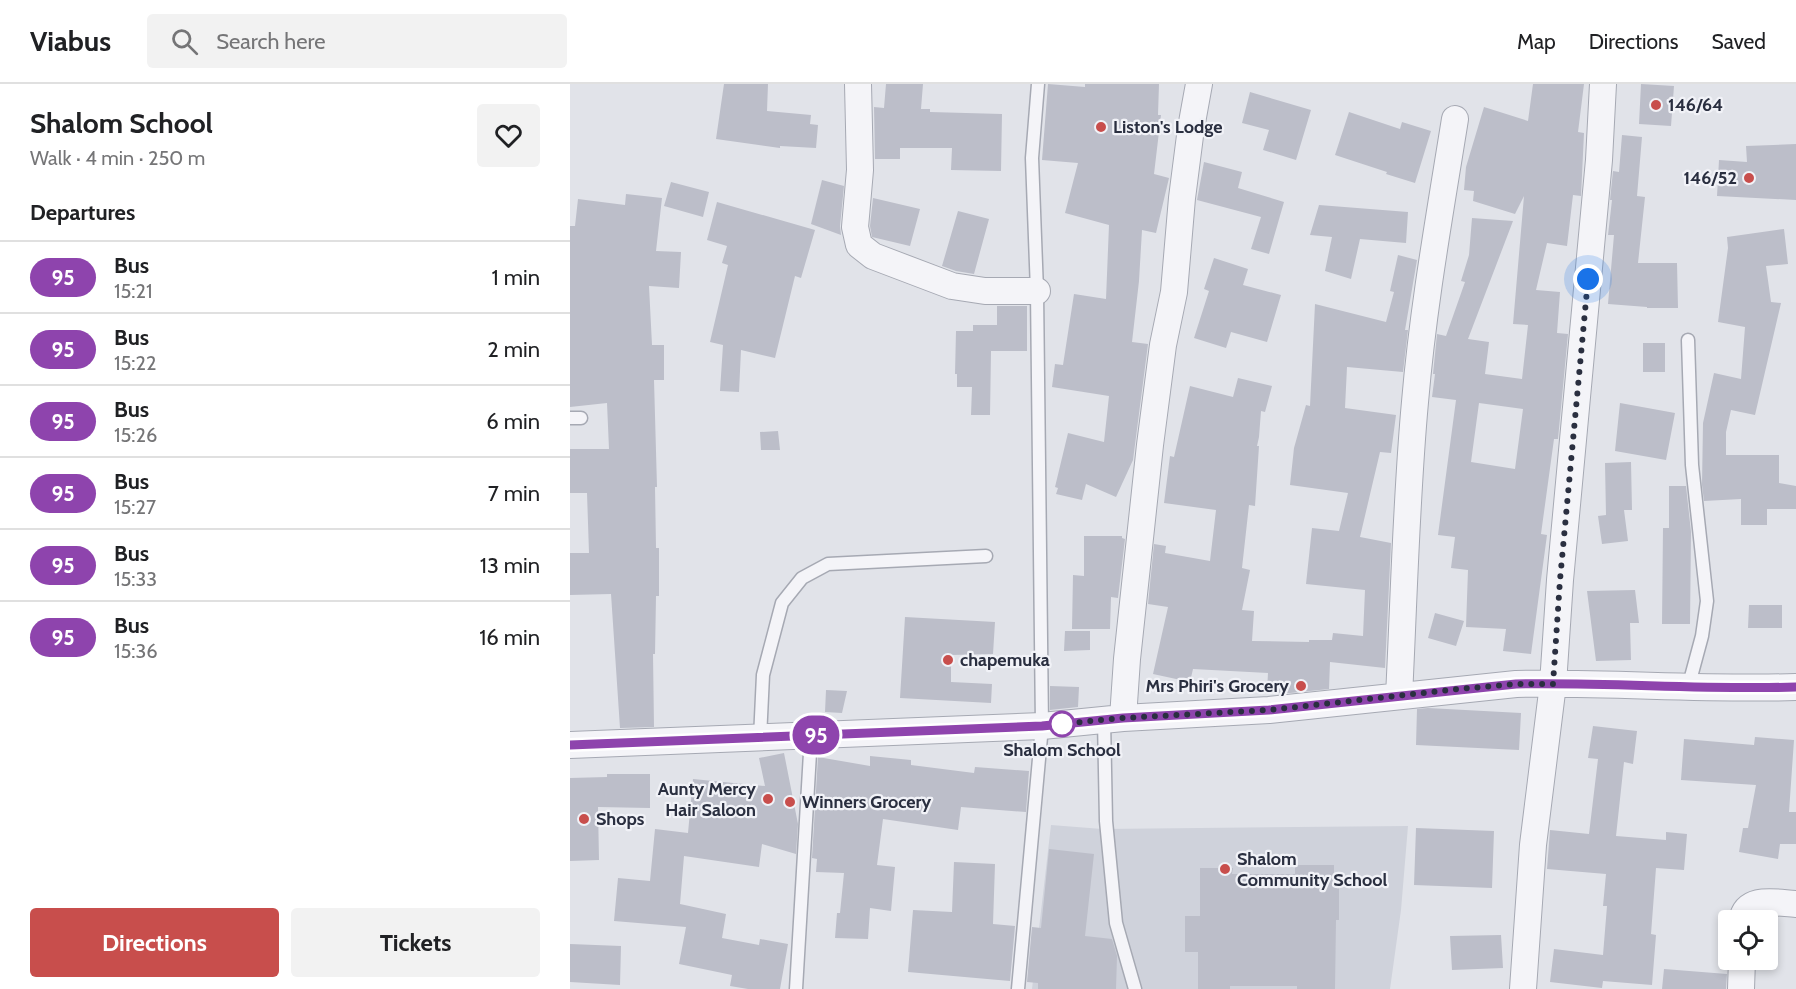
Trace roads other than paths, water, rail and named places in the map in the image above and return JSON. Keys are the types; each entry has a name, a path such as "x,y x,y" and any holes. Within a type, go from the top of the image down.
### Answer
{"street":[{"path":"858,84 860,170 855,227 859,245 873,256 952,286 985,291 1037,291"},
{"path":"1114,719 1127,658 1150,445 1163,345 1174,292 1182,198 1199,84"},
{"path":"1523,989 1533,845 1553,684 1560,580 1599,160 1603,84"},
{"path":"1399,696 1415,402 1429,284 1455,119"},
{"path":"570,745 1042,726 1114,719 1269,710 1504,685 1553,684 1745,689 1796,687"},
{"path":"1747,910 1756,903 1796,904"},
{"path":"1741,989 1742,970"}],"lane":[{"path":"1018,989 1042,726 1037,291 1032,158 1038,84"},
{"path":"1688,340 1692,465 1707,601 1702,636 1688,687"},
{"path":"760,738 763,675 782,603 802,578 828,564 986,556"},
{"path":"1114,719 1106,821 1116,923 1135,989"},
{"path":"796,989 811,736"}],"place":[{"name":"146/64","path":"1656,105"},
{"name":"Liston's Lodge","path":"1101,127"},
{"name":"146/52","path":"1749,178"},
{"name":"chapemuka","path":"948,660"},
{"name":"Mrs Phiri's Grocery","path":"1301,686"},
{"name":"Shalom School","path":"1062,724"},
{"name":"Aunty Mercy Hair Saloon","path":"768,799"},
{"name":"Winners Grocery","path":"790,802"},
{"name":"Shops","path":"584,819"},
{"name":"Shalom Community School","path":"1225,869"}]}
